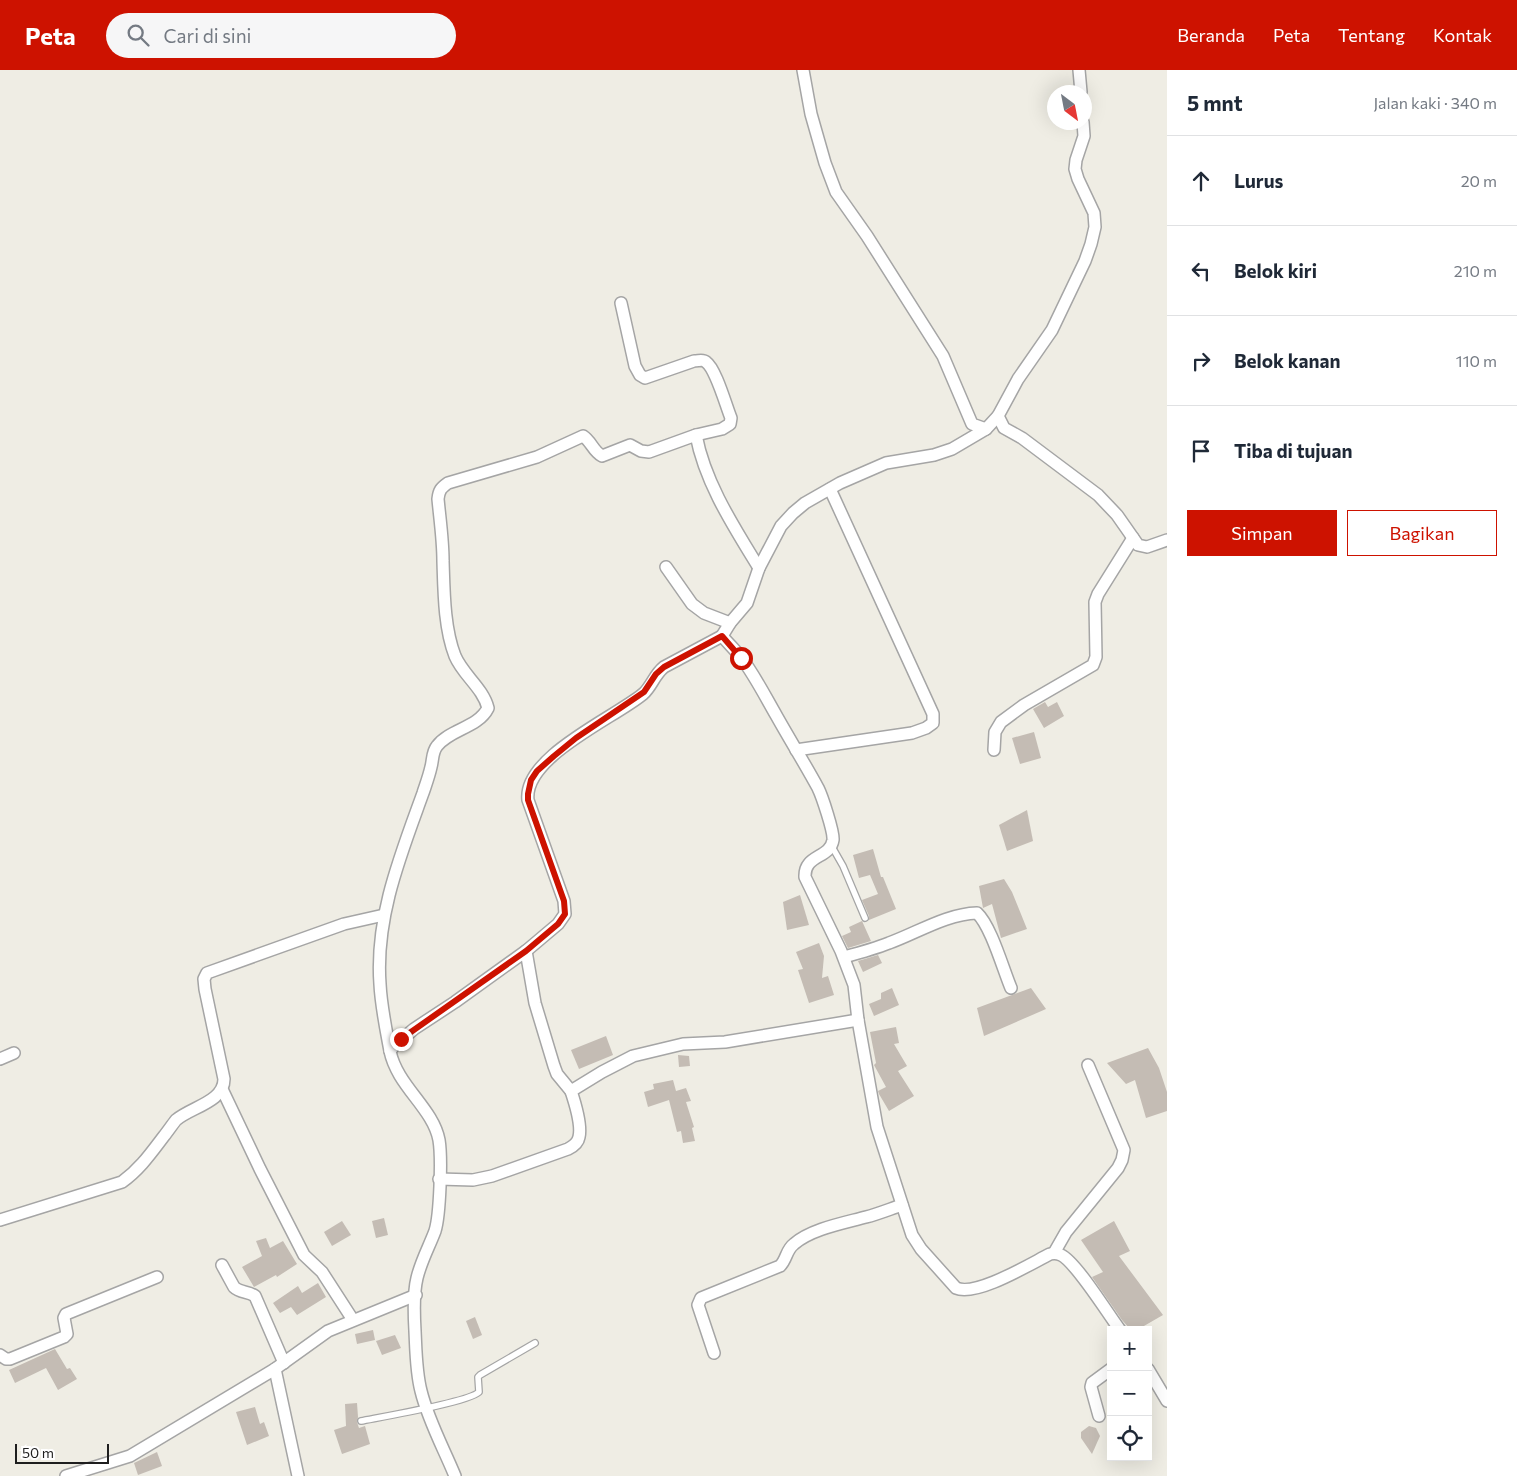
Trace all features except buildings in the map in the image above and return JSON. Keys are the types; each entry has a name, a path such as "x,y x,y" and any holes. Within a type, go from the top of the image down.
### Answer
{"street":[{"path":"803,70 811,114 825,163 836,192 867,236 943,356 972,424 986,429"},
{"path":"1079,70 1080,85"},
{"path":"390,1051 414,1030 526,951 558,924 565,914 566,908 528,800 531,780 537,771 576,738 644,692 656,674 664,667 722,636 746,603 759,568 782,526 805,503 886,463 952,449 986,429 998,416 1018,380 1052,330 1081,270 1091,244 1095,227 1094,213 1075,169 1084,136 1084,130"},
{"path":"456,1476 426,1408 421,1392 418,1374 415,1318 416,1279 436,1229 439,1140 435,1127 392,1062 380,984 380,953 384,916 406,840 431,767 433,753 436,746 446,737 485,714 488,708 486,700 459,665 454,655 443,596 439,490 448,483 537,457 583,436 596,453 602,456 630,445 641,451 649,452 696,435 722,429 730,424 731,418 716,377 708,363 703,360 694,361 646,378 640,375 635,366 621,304"},
{"path":"998,416 1004,428 1022,438 1098,495 1116,515 1138,545 1144,547 1167,540"},
{"path":"696,435 698,450 705,468 730,521 759,568"},
{"path":"796,750 912,733 926,728 933,723 934,714 830,489"},
{"path":"994,750 995,732 1000,722 1024,705 1093,665 1096,661 1095,602 1098,594 1133,538"},
{"path":"666,567 692,604 704,613 730,623"},
{"path":"722,636 741,658 819,790 832,830 833,839 831,846 824,853 808,863 805,869 805,877 844,958 854,985 858,1020 877,1128 912,1235 921,1249 956,1288 970,1290 1001,1279 1054,1253 1066,1232 1118,1168 1124,1150 1088,1064"},
{"path":"844,958 888,944 934,923 970,913 977,913 981,917 993,943 1010,988"},
{"path":"0,1220 122,1182 145,1161 176,1121 213,1098 222,1089 224,1079 205,989 204,979 207,972 344,924 384,916"},
{"path":"439,1179 473,1180 492,1176 568,1149 576,1144 580,1136 576,1106 571,1091 557,1074 535,1003 526,951"},
{"path":"571,1091 633,1056 683,1044 725,1042 858,1020"},
{"path":"0,1059 14,1053"},
{"path":"222,1089 304,1255 322,1272 353,1320"},
{"path":"714,1353 698,1305 701,1298 780,1266 786,1258 789,1249 802,1238 829,1227 902,1206"},
{"path":"1054,1253 1064,1256 1117,1326"},
{"path":"222,1265 236,1290 250,1292 255,1296 279,1366 298,1476"},
{"path":"0,1355 6,1360 10,1359 64,1337 67,1334 64,1318 66,1314 157,1277"},
{"path":"68,1476 130,1456 279,1366 328,1331 416,1295"},
{"path":"1099,1416 1091,1387 1092,1383 1108,1371"},
{"path":"1149,1371 1167,1401"}],"lane":[{"path":"831,846 844,866 865,918"},
{"path":"361,1421 426,1408 476,1394 479,1388 478,1381 480,1375 535,1343"}],"route":[{"path":"401,1039 526,951 558,924 565,914 564,901 528,800 531,780 537,771 576,738 632,702 644,692 656,674 675,660 722,636 741,658"}]}
